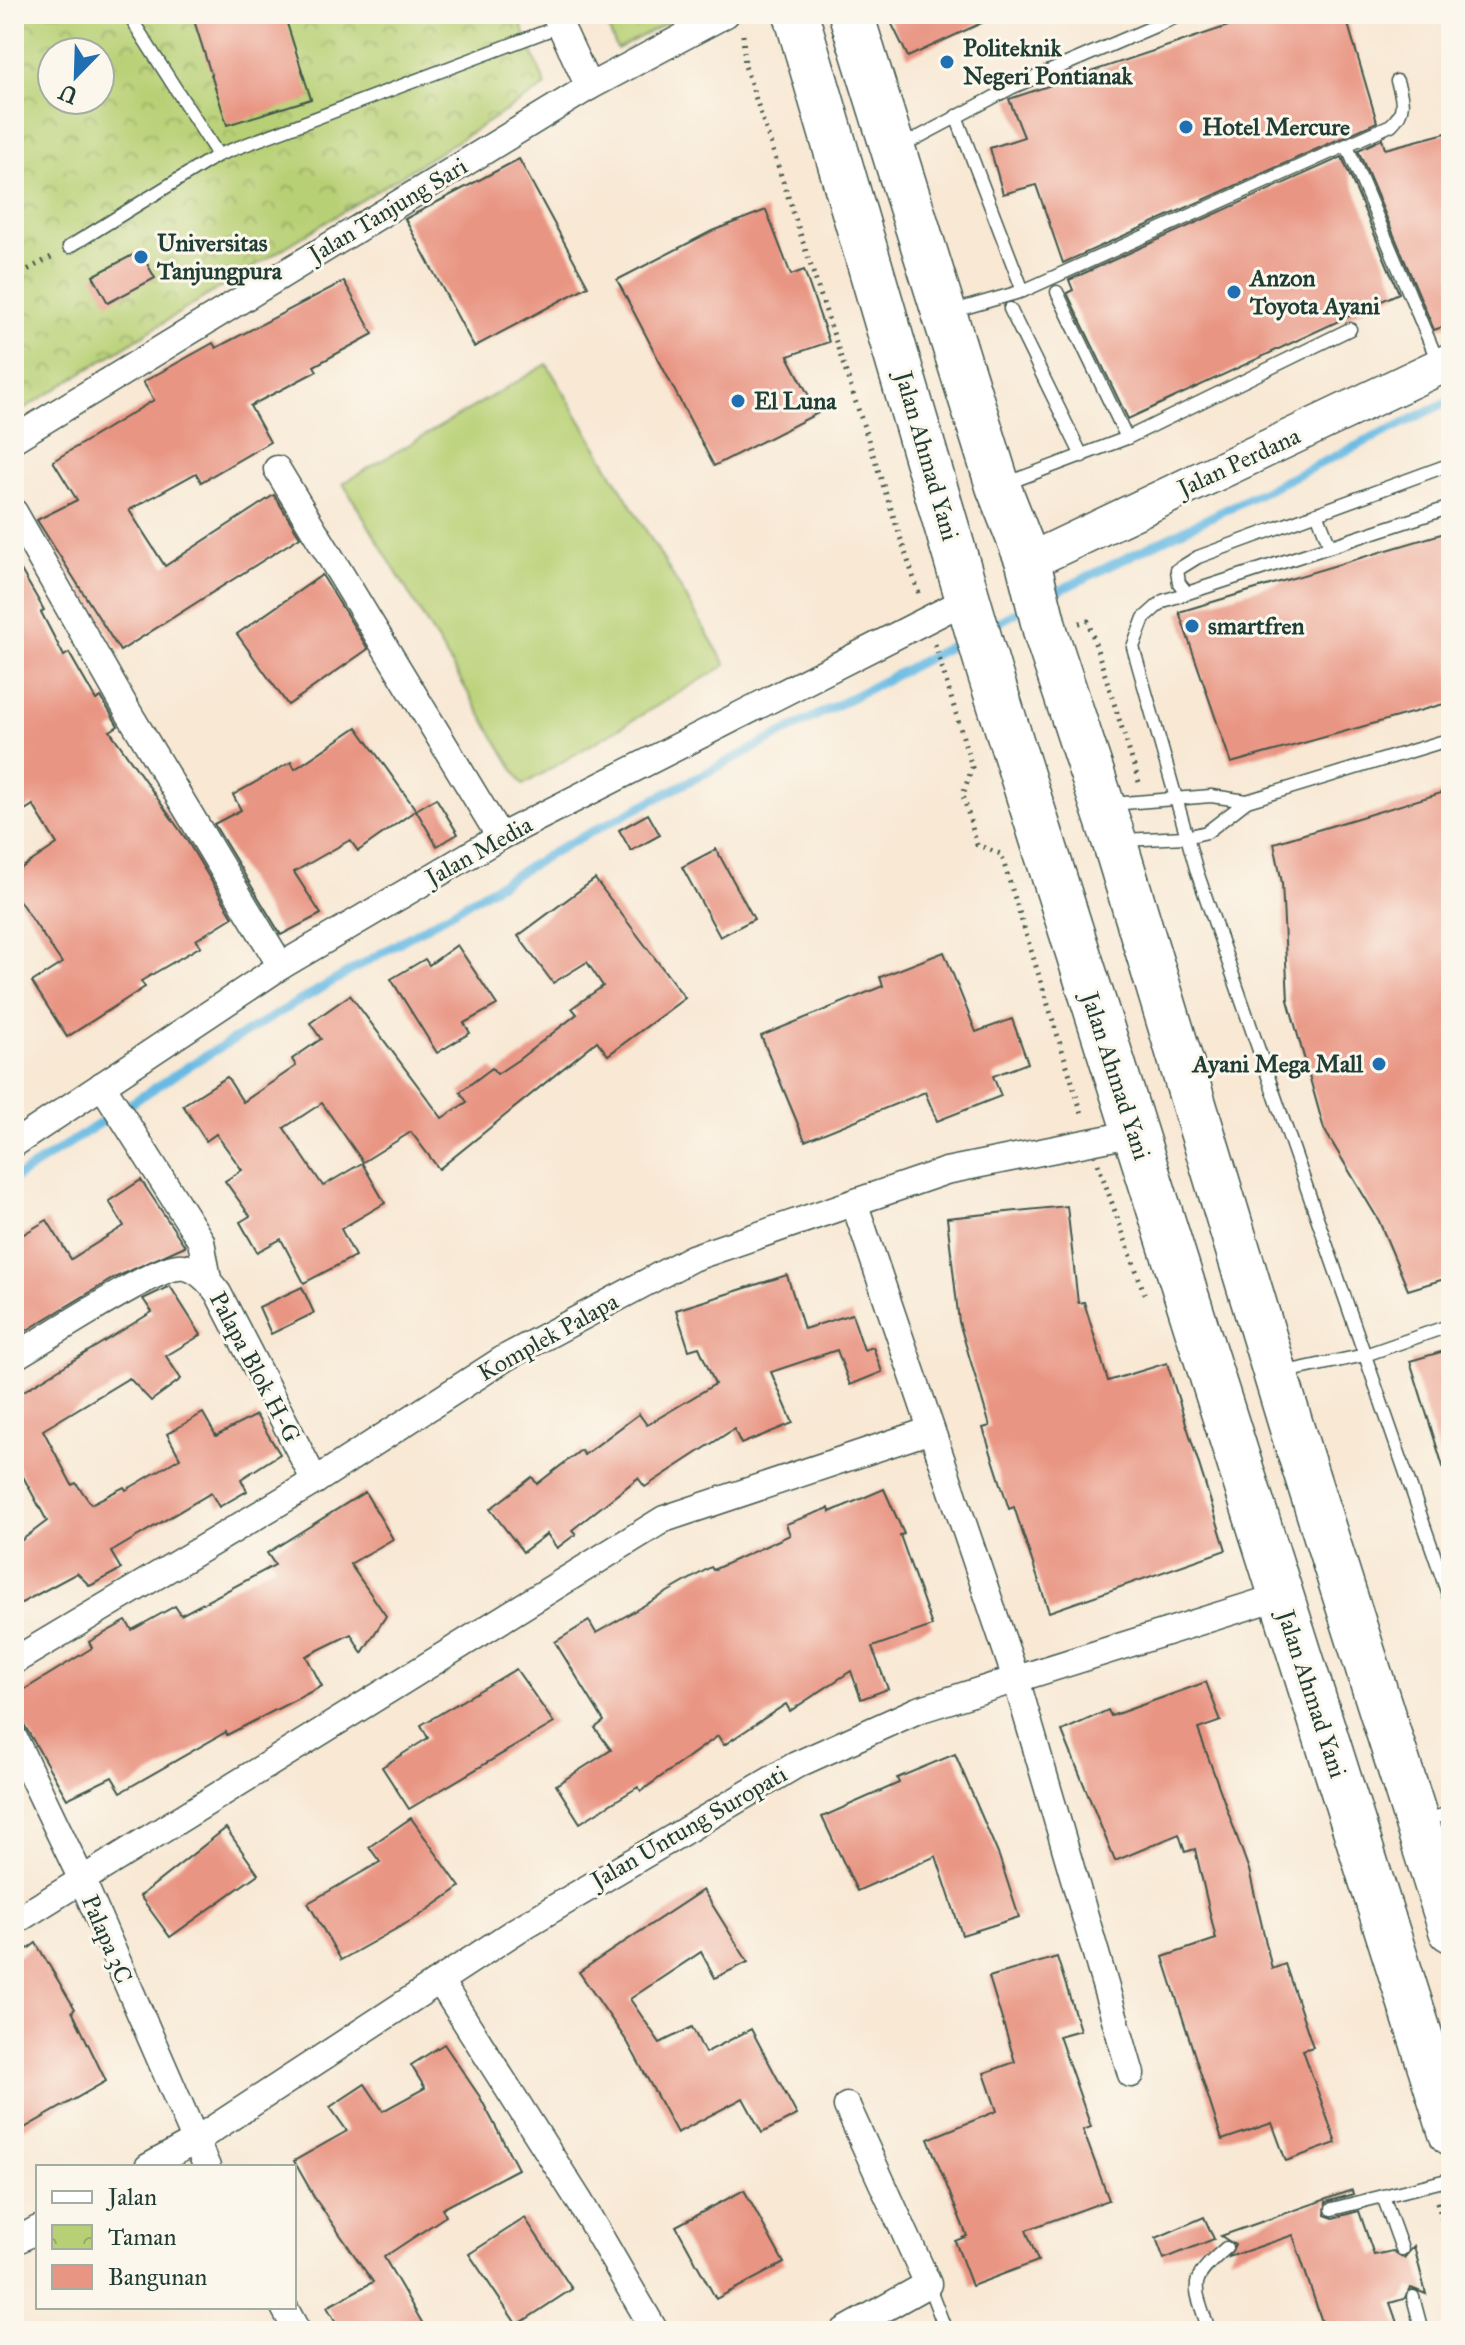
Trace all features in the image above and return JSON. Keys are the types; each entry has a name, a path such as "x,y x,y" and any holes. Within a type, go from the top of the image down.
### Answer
{"highway":[{"name":"Jalan Ahmad Yani","path":"796,14 989,671 1451,2133"},
{"path":"851,14 998,486 1029,568 1046,634 1108,823 1277,1373 1435,1849 1451,1930"}],"street":[{"path":"558,20 589,87"},
{"name":"Jalan Tanjung Sari","path":"14,439 589,87 734,20"},
{"name":"Jalan Perdana","path":"1029,568 1446,364"},
{"path":"277,469 500,837"},
{"path":"14,512 127,710 281,966"},
{"name":"Jalan Media","path":"14,1144 281,966 500,837 970,606"},
{"path":"102,1085 201,1241 208,1279"},
{"name":"Komplek Palapa","path":"14,1661 315,1481 505,1358 692,1258 855,1205 946,1171 1135,1133"},
{"path":"855,1205 1016,1679 1131,2074"},
{"name":"Palapa Blok H-G","path":"14,1357 166,1270 187,1267 208,1279 218,1293 315,1481"},
{"path":"14,1922 83,1882 601,1555 664,1519 931,1430"},
{"name":"Jalan Untung Suropati","path":"152,2165 193,2142 601,1877 796,1765 905,1715 1281,1596"},
{"name":"Palapa 3C","path":"14,1738 83,1882 193,2142 206,2165"},
{"path":"441,1983 580,2202 655,2331"},
{"path":"844,2331 928,2284 847,2106"},
{"path":"14,2242 36,2230"},
{"path":"285,2309 297,2331"}],"lane":[{"path":"128,14 218,155"},
{"path":"893,151 1013,87 1183,14"},
{"path":"69,247 218,155 558,20"},
{"path":"943,313 1023,291 1391,125 1401,116 1403,102 1397,81"},
{"path":"956,116 1023,291"},
{"path":"1347,146 1446,364"},
{"path":"1057,292 1127,438"},
{"path":"1010,309 1082,456"},
{"path":"998,486 1127,438 1350,329"},
{"path":"1187,593 1178,578 1178,566 1451,464"},
{"path":"1451,507 1187,593 1152,609 1144,618 1133,647 1186,837 1451,1603"},
{"path":"1317,513 1330,546"},
{"path":"1108,823 1186,837 1217,826 1247,801 1451,739"},
{"path":"1108,823 1177,799 1211,796 1247,801"},
{"path":"1277,1373 1365,1355 1451,1325"},
{"path":"1332,2209 1384,2199 1451,2179"},
{"path":"1384,2199 1402,2249"},
{"path":"1209,2331 1195,2287 1198,2272 1226,2248"},
{"path":"928,2284 946,2331"},
{"path":"1413,2297 1422,2331"}],"path":[{"path":"734,20 745,66 943,672"},
{"path":"14,277 69,247"},
{"path":"1088,621 1139,781"}],"green space":[{"name":"Universitas Tanjungpura","path":"14,14 517,14 546,86 14,415"},
{"path":"602,14 684,14 617,49"},
{"path":"547,364 726,665 523,785 343,483"}],"building":[{"path":"192,14 284,14 311,99 227,125"},
{"path":"887,14 1001,14 908,57"},
{"name":"Hotel Mercure","path":"1264,14 1345,14 1377,122 1063,263 1036,185 1003,194 990,148 1024,137 1009,99"},
{"path":"1446,133 1451,151 1451,324 1434,330 1358,150 1382,139 1385,149"},
{"name":"Anzon Toyota Ayani","path":"1342,157 1399,293 1128,419 1067,293 1073,290 1069,280"},
{"path":"519,159 588,286 474,347 405,219"},
{"path":"766,210 791,275 804,270 829,342 788,356 818,413 714,466 617,280 712,231"},
{"path":"140,251 155,278 108,303 93,276"},
{"path":"344,281 373,334 314,366 317,371 250,406 270,442 201,482 196,473 129,510 165,566 274,495 300,537 120,651 37,520 77,500 53,461 154,400 143,382 213,343 216,348"},
{"path":"1451,531 1451,702 1231,763 1179,612"},
{"path":"14,558 44,610 41,612 64,656 69,653 96,700 101,697 118,726 110,731 186,839 233,917 196,940 201,946 141,981 145,987 67,1037 32,982 62,963 14,893 14,873 57,844 33,805 14,817"},
{"path":"322,575 368,649 288,705 237,634"},
{"path":"357,727 416,810 358,851 350,840 294,872 321,914 281,935 214,824 241,810 233,795 291,762 295,769"},
{"name":"Ayani Mega Mall","path":"1451,790 1451,1277 1408,1290 1379,1221 1324,1129 1288,1000 1282,883 1274,843"},
{"path":"436,798 458,834 437,846 416,810"},
{"path":"648,814 660,835 631,851 619,830"},
{"path":"716,849 754,919 720,937 682,867"},
{"path":"595,879 685,998 608,1055 597,1041 439,1169 411,1132 363,1162 322,1103 284,1128 323,1186 362,1163 385,1203 341,1229 355,1256 304,1283 281,1239 257,1252 240,1222 250,1216 225,1181 242,1170 216,1134 206,1141 183,1105 227,1077 243,1102 296,1066 292,1059 321,1039 310,1023 350,995 442,1118 467,1102 460,1092 492,1068 497,1074 518,1060 577,1014 572,1008 603,986 587,962 553,983 518,936"},
{"path":"457,945 497,1005 464,1023 470,1033 437,1053 391,979 425,959 429,965"},
{"path":"944,952 976,1032 1012,1019 1028,1063 993,1076 1001,1096 937,1121 925,1092 805,1141 761,1036 883,986 880,977"},
{"path":"141,1180 185,1246 114,1278 14,1338 14,1240 47,1220 71,1259 124,1226 109,1201"},
{"path":"1067,1206 1078,1303 1084,1302 1108,1381 1167,1363 1226,1550 1049,1612 1014,1507 1009,1509 983,1428 990,1426 959,1322 947,1218"},
{"path":"787,1275 804,1329 852,1314 864,1350 873,1347 882,1372 850,1385 837,1350 771,1372 793,1423 741,1444 734,1429 645,1487 638,1478 572,1530 576,1534 557,1548 547,1534 523,1552 490,1509 532,1477 537,1484 581,1450 584,1455 639,1414 647,1425 715,1384 699,1347 689,1350 676,1310"},
{"path":"170,1286 201,1335 166,1356 181,1379 151,1401 129,1378 43,1430 72,1485 76,1483 91,1504 124,1487 126,1490 180,1458 167,1434 203,1413 216,1436 256,1415 280,1454 241,1479 247,1491 219,1507 211,1493 111,1552 121,1569 90,1586 77,1573 14,1607 14,1546 47,1521 14,1460 14,1397 152,1312 143,1299"},
{"path":"302,1287 314,1313 271,1334 259,1307"},
{"path":"1451,1349 1451,1475 1446,1476 1410,1361"},
{"path":"884,1489 904,1534 900,1535 932,1626 872,1647 888,1689 861,1699 851,1671 790,1711 786,1704 724,1745 718,1736 641,1791 638,1787 580,1823 556,1785 611,1750 595,1728 604,1721 555,1642 589,1621 596,1633 711,1567 713,1570 790,1535 786,1524 829,1508 830,1512"},
{"path":"365,1492 393,1539 350,1564 386,1616 362,1653 351,1634 306,1656 322,1686 227,1735 226,1732 121,1792 112,1777 67,1799 14,1707 14,1696 92,1648 89,1642 126,1621 132,1630 175,1606 181,1615 275,1565 267,1553"},
{"path":"516,1669 554,1723 409,1809 382,1767 428,1738 421,1725"},
{"path":"1206,1682 1221,1721 1198,1729 1249,1870 1272,1969 1285,1964 1313,2047 1303,2050 1336,2143 1286,2161 1272,2123 1222,2140 1163,1957 1216,1939 1195,1849 1185,1852 1179,1834 1115,1861 1062,1731 1108,1710 1111,1716"},
{"path":"955,1754 999,1856 1019,1917 962,1935 936,1856 857,1891 822,1817 899,1783 897,1778"},
{"path":"411,1818 460,1887 419,1916 341,1960 308,1903 380,1862 369,1847"},
{"path":"226,1828 258,1874 170,1937 140,1896"},
{"path":"703,1890 748,1962 715,1978 701,1952 630,1999 660,2043 692,2027 705,2053 751,2029 797,2115 762,2133 743,2098 677,2133 628,2043 579,1972"},
{"path":"36,1943 75,2009 72,2011 106,2081 14,2134 14,1959"},
{"path":"1057,1957 1080,2030 1059,2036 1091,2127 1083,2130 1109,2200 1026,2230 1038,2261 972,2286 955,2241 967,2236 928,2139 997,2111 984,2073 1015,2062 989,1977"},
{"path":"444,2044 480,2097 518,2169 442,2209 446,2216 384,2257 427,2331 341,2331 327,2307 373,2282 316,2200 294,2161 347,2131 330,2107 365,2084 383,2111 425,2088 411,2065"},
{"path":"744,2190 784,2263 716,2299 676,2226"},
{"path":"1352,2190 1353,2194 1326,2202 1325,2215 1333,2218 1359,2211 1374,2255 1393,2251 1404,2258 1414,2246 1426,2294 1411,2288 1404,2299 1390,2303 1400,2331 1325,2331 1293,2235 1229,2257 1235,2245 1221,2236"},
{"path":"1204,2217 1214,2239 1164,2259 1156,2238"},
{"path":"525,2218 572,2289 517,2325 469,2254"}],"waterway":[{"path":"1048,596 1451,400"},
{"path":"987,628 1027,607"},
{"path":"14,1179 195,1062 566,845 967,638"}],"place":[{"name":"Politeknik Negeri Pontianak","path":"947,62"},
{"name":"Hotel Mercure","path":"1186,127"},
{"name":"Universitas Tanjungpura","path":"141,257"},
{"name":"Anzon Toyota Ayani","path":"1234,292"},
{"name":"El Luna","path":"738,401"},
{"name":"smartfren","path":"1192,626"},
{"name":"Ayani Mega Mall","path":"1379,1064"}]}
